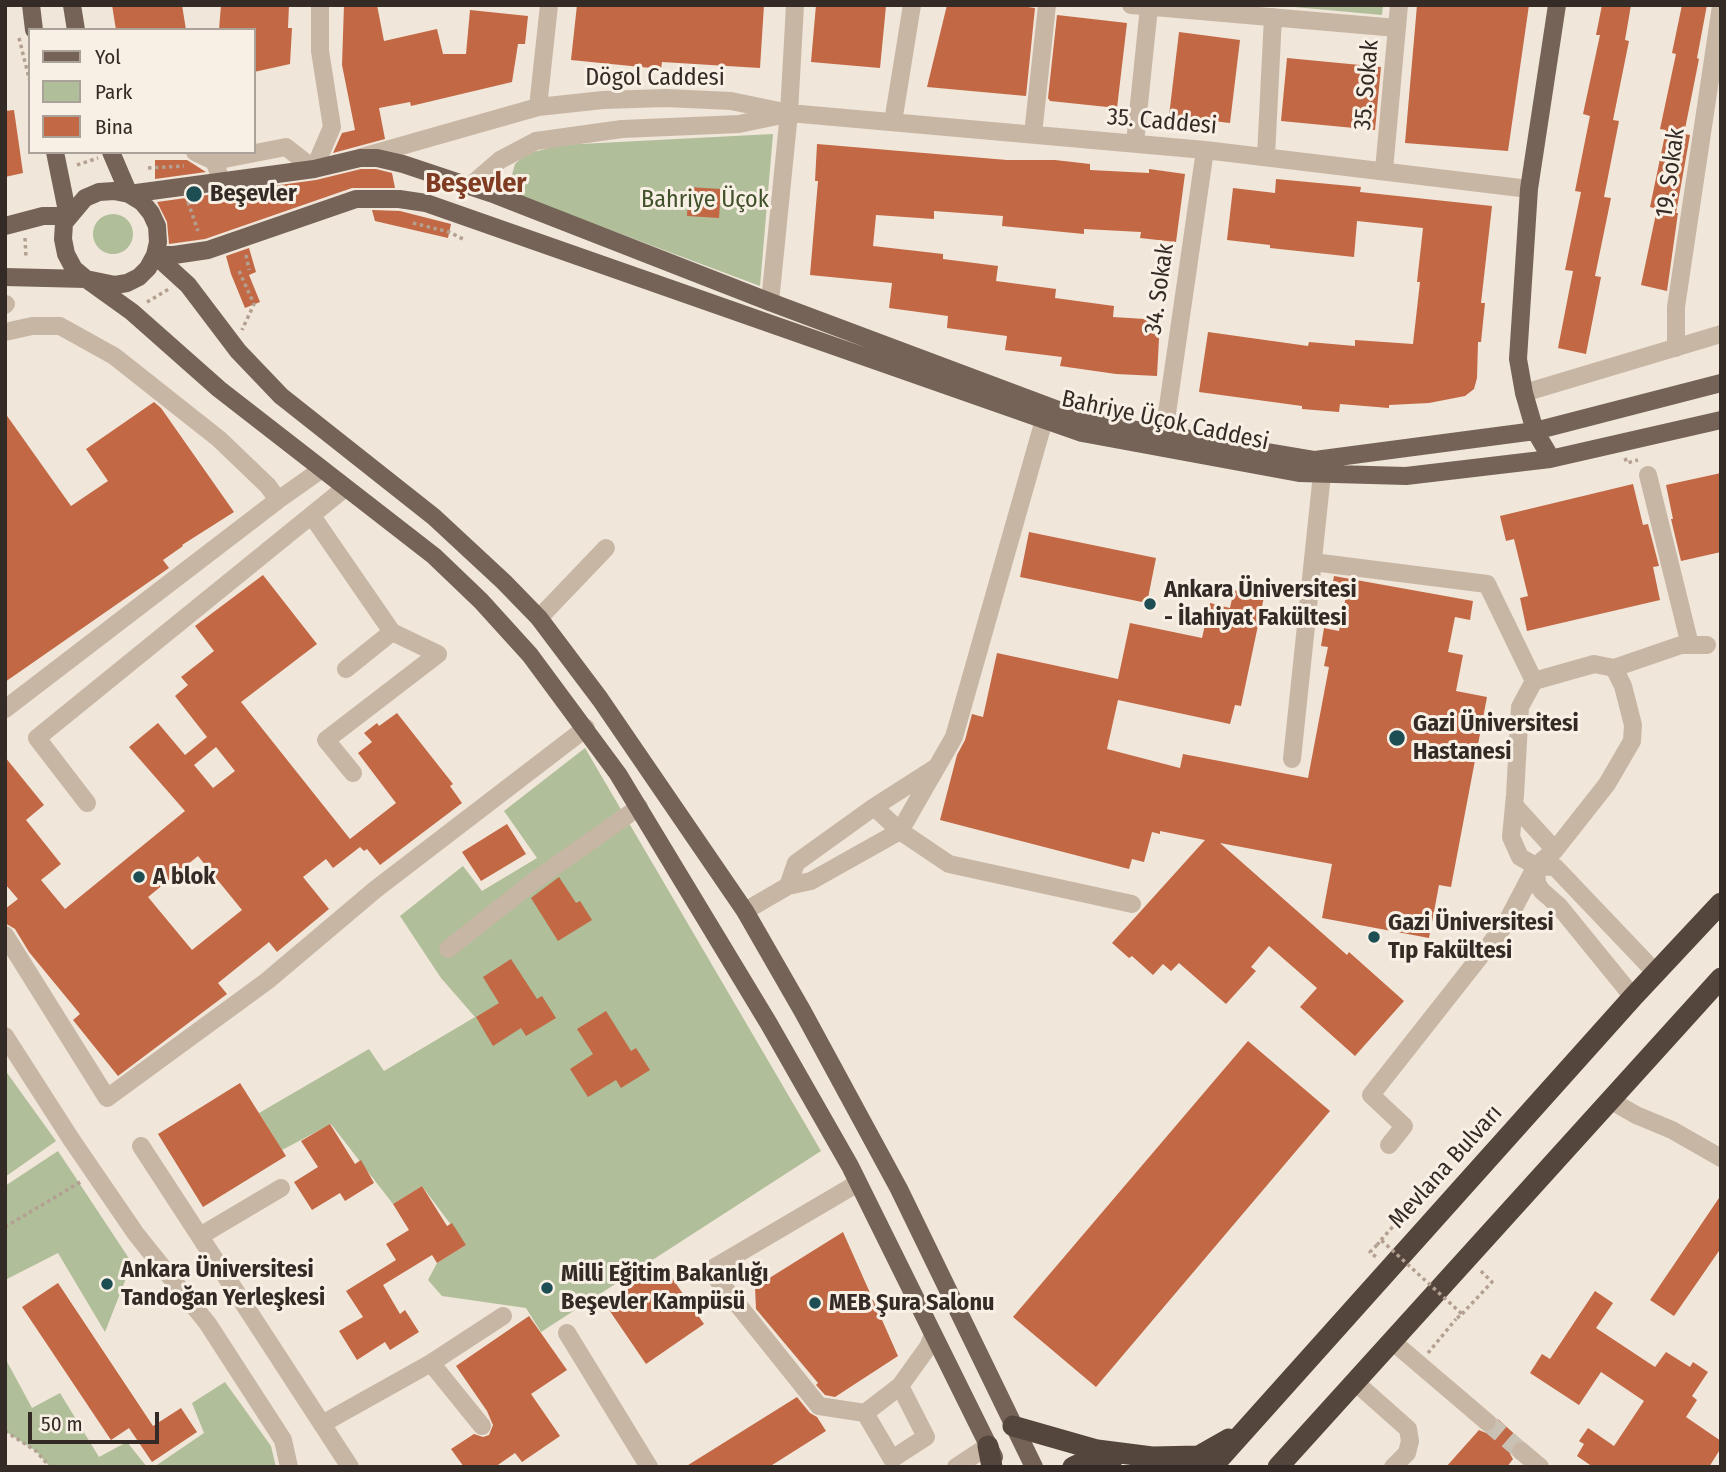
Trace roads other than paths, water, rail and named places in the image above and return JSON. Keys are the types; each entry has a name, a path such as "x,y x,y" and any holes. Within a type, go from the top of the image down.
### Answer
{"highway":[{"name":"Mevlana Bulvarı","path":"1212,1467 1633,997 1721,903"},
{"path":"1278,1467 1721,978"},
{"path":"1013,1426 1097,1450 1152,1457 1199,1456 1246,1430"},
{"path":"1073,1467 1086,1461 1097,1460 1126,1467"}],"main road":[{"path":"26,33 31,5"},
{"path":"72,5 76,28"},
{"path":"1551,458 1535,431 1518,359 1529,189 1557,5"},
{"path":"55,154 68,216"},
{"path":"107,154 129,194"},
{"name":"Dögol Caddesi","path":"129,194 314,169 360,158 377,158 424,169 470,186"},
{"path":"155,255 208,250 356,199 399,199 426,203 460,216 470,186"},
{"name":"Bahriye Üçok Caddesi","path":"470,186 1090,422 1315,460 1535,431 1721,383"},
{"path":"5,277 86,279 115,285 139,277 148,268 158,242 157,226 142,202 129,194 114,191 99,192 85,198 64,223 62,239 74,269 86,279 132,312 219,389 434,556 481,601 530,655 586,728 639,807 769,1024 858,1183 990,1456 999,1467"},
{"path":"5,226 43,216 68,216"},
{"name":"Bahriye Üçok Caddesi","path":"460,216 1082,433 1299,473 1406,476 1551,458 1721,420"},
{"path":"155,255 188,285 235,347 281,396 434,517 504,582 539,618 600,699 745,911 803,1012 899,1189 1034,1467"}],"street":[{"path":"256,153 286,147 314,169 332,127 320,51 320,5"},
{"path":"538,107 549,5"},
{"path":"770,302 789,113 795,5"},
{"path":"892,122 912,5"},
{"path":"1032,134 1047,5"},
{"name":"35. Sokak","path":"1384,170 1399,5"},
{"path":"1135,143 1140,6 1397,28"},
{"name":"19. Sokak","path":"1676,348 1676,307 1721,6"},
{"path":"1266,156 1273,17"},
{"name":"Dögol Caddesi","path":"360,158 538,107 603,100 667,98 731,101 789,113"},
{"name":"Dögol Caddesi","path":"470,186 500,160 536,141 622,129 739,124 789,113"},
{"name":"35. Caddesi","path":"789,113 1266,156 1529,189"},
{"name":"34. Sokak","path":"1164,434 1205,150"},
{"path":"193,159 214,162 252,154"},
{"path":"214,162 223,181"},
{"path":"5,332 32,326 60,326 114,356 219,439 268,486 278,500"},
{"path":"1524,393 1721,334"},
{"path":"745,911 788,886 811,881 900,831 954,737 1044,420"},
{"path":"5,709 322,469"},
{"path":"1293,759 1322,474"},
{"path":"1648,475 1699,645 1681,645 1614,668 1594,664 1534,681 1520,707 1511,836 1520,857 1536,866 1555,867 1656,973"},
{"path":"87,803 37,738 345,488"},
{"path":"312,516 392,632 438,654 326,740 354,773"},
{"path":"539,618 606,548"},
{"path":"1312,562 1487,584 1534,681"},
{"path":"346,669 392,632"},
{"path":"1389,1145 1404,1126 1371,1095 1505,925 1536,866 1555,850 1607,784 1632,741 1633,725 1623,686 1614,668"},
{"path":"5,935 107,1098 267,981 376,890 586,728"},
{"path":"788,886 796,863 937,766"},
{"path":"1514,805 1555,850"},
{"path":"447,949 534,881 639,807"},
{"path":"874,807 900,831 949,864 1132,904"},
{"path":"1536,866 1537,884 1542,891 1559,906 1633,997"},
{"path":"5,1036 136,1234 208,1324 283,1440 289,1467"},
{"path":"1610,1100 1636,1115 1672,1130 1721,1158"},
{"path":"141,1146 350,1467"},
{"path":"858,1183 710,1270 819,1406 865,1413 900,1386 928,1347 933,1335"},
{"path":"200,1236 281,1188"},
{"path":"322,1424 431,1363 503,1316"},
{"path":"567,1334 649,1467"},
{"path":"1392,1342 1487,1422"},
{"path":"431,1363 482,1426"},
{"path":"1355,1382 1408,1429 1410,1441 1407,1453 1393,1467"},
{"path":"865,1413 886,1463 926,1437 900,1386"},
{"path":"1521,1451 1540,1467"},
{"path":"956,1467 990,1456"}],"tunnel":[{"path":"1487,1422 1521,1451"}],"place":[{"name":"Beşevler","path":"194,194"},
{"name":"Ankara Üniversitesi - İlahiyat Fakültesi","path":"1150,604"},
{"name":"Gazi Üniversitesi Hastanesi","path":"1397,738"},
{"name":"A blok","path":"139,877"},
{"name":"Gazi Üniversitesi Tıp Fakültesi","path":"1374,937"},
{"name":"Ankara Üniversitesi Tandoğan Yerleşkesi","path":"107,1284"},
{"name":"Milli Eğitim Bakanlığı Beşevler Kampüsü","path":"547,1288"},
{"name":"MEB Şura Salonu","path":"815,1303"}],"district":[{"name":"Beşevler","path":"476,184"}],"park label":[{"name":"Bahriye Üçok","path":"705,200"}]}
